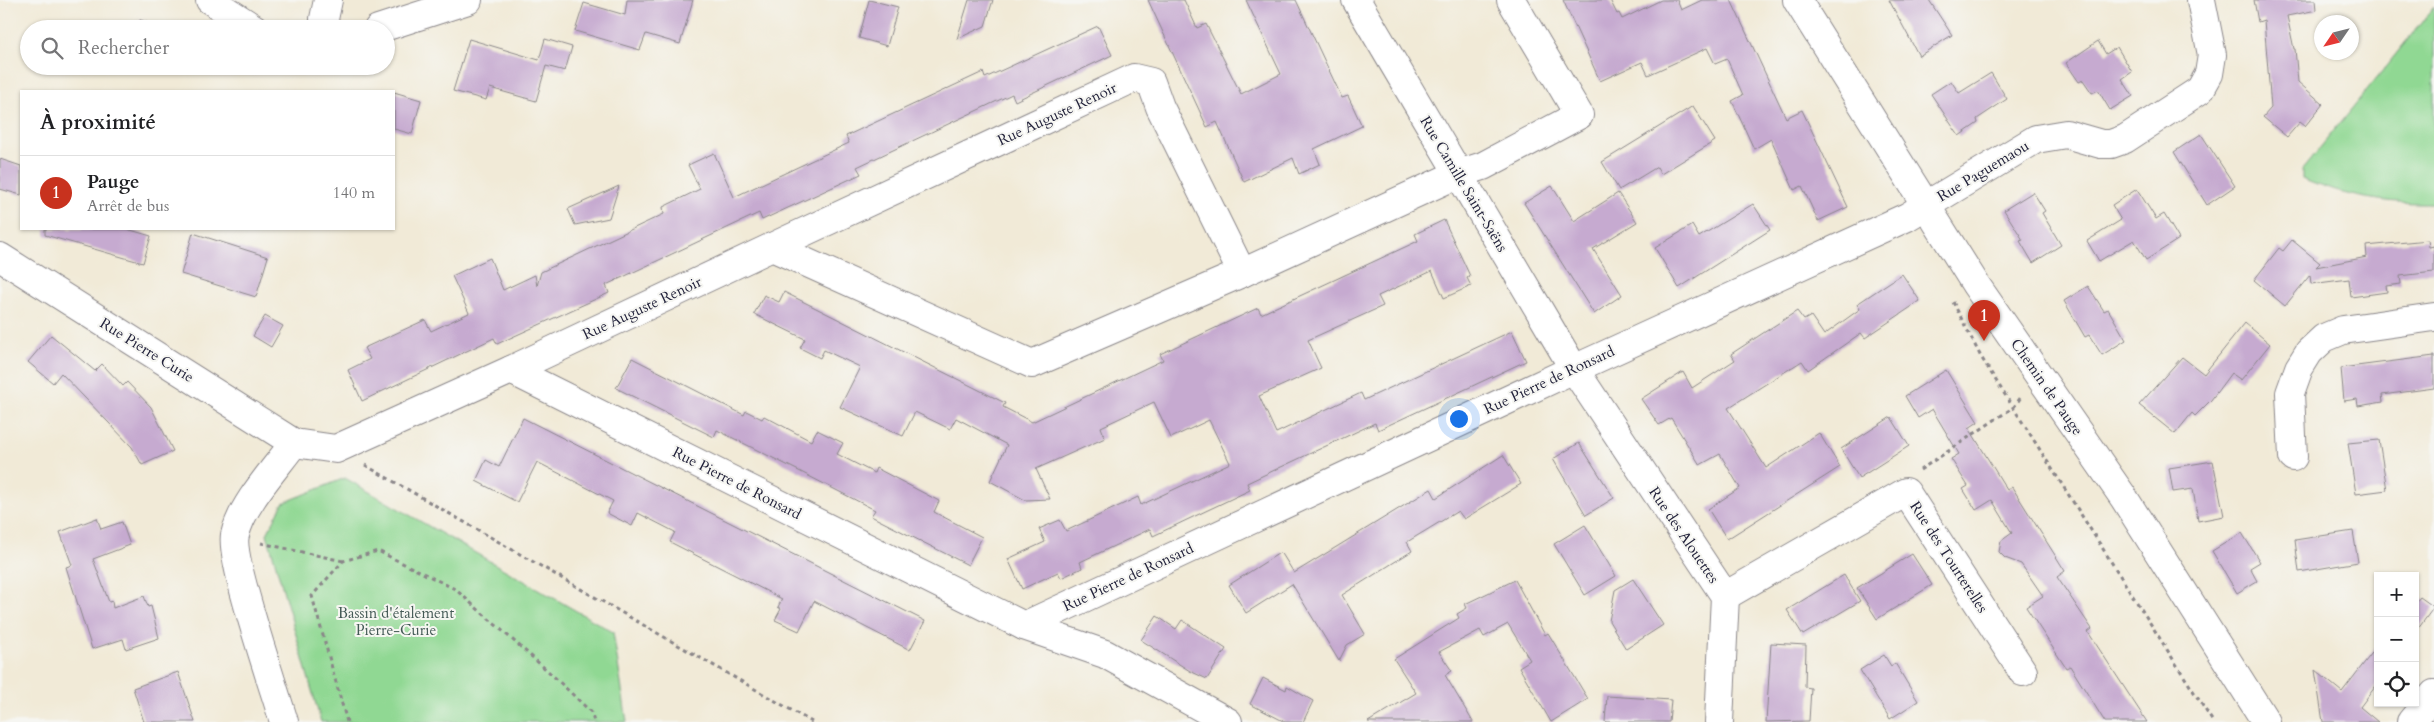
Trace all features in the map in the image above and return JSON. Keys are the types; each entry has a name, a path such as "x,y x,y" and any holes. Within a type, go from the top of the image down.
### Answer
{"street":[{"path":"210,0 241,20"},
{"path":"324,20 328,0"},
{"path":"395,24 468,0"},
{"name":"Rue Camille Saint-Saëns","path":"1356,0 1574,368"},
{"path":"772,247 1032,364 1242,273 1458,174 1482,166 1579,115 1511,0"},
{"name":"Chemin de Pauge","path":"1797,0 1926,206 2013,340 2109,476 2266,722"},
{"name":"Rue Paguemaou","path":"1926,206 2036,139 2066,134 2101,144 2118,142 2192,98 2205,83 2212,64 2201,0"},
{"name":"Rue Auguste Renoir","path":"511,370 1134,78 1151,82 1160,107 1242,273"},
{"name":"Rue Pierre de Ronsard","path":"511,370 1024,626 1574,368 1926,206"},
{"name":"Rue Pierre Curie","path":"0,257 294,443 336,448"},
{"path":"2293,457 2290,394 2299,368 2309,352 2324,338 2343,330 2434,317"},
{"name":"Rue des Alouettes","path":"1574,368 1725,596 1719,722"},
{"path":"336,448 511,370"},
{"path":"284,722 239,570 234,537 246,510 294,443"},
{"name":"Rue des Tourterelles","path":"1725,596 1906,492 2024,672"},
{"path":"1024,626 1105,654 1228,722"},
{"path":"2411,722 2434,694"}],"path":[{"path":"1906,492 1919,471 2014,407 2213,722"},
{"path":"336,448 812,722"},
{"path":"234,537 343,561 378,551 455,589 591,712 594,722"},
{"path":"343,561 312,596 347,722"}],"green space":[{"path":"2434,7 2434,203 2384,201 2350,195 2302,179 2302,170"},
{"name":"Bassin d'étalement Pierre-Curie","path":"345,478 613,632 627,722 321,722 267,534 283,503"}],"building":[{"path":"627,0 693,0 680,44 646,34 640,50 575,31 584,3 625,15"},
{"path":"869,0 898,7 887,46 859,38"},
{"path":"969,0 993,0 985,26 957,39"},
{"path":"1148,0 1184,0 1197,28 1206,24 1241,94 1281,74 1246,0 1296,0 1342,98 1348,96 1362,126 1314,149 1320,164 1299,174 1293,158 1244,182 1217,122 1207,127"},
{"path":"1563,0 1610,0 1617,14 1619,13 1622,19 1661,0 1677,0 1681,10 1702,0 1731,0 1786,118 1802,110 1848,207 1818,221 1802,186 1794,190 1771,139 1754,149 1732,101 1743,95 1727,59 1715,64 1707,48 1648,75 1642,62 1600,81"},
{"path":"1889,0 1929,0 1952,35 1919,56"},
{"path":"2254,0 2316,0 2317,10 2287,16 2295,49 2298,82 2323,104 2305,126 2300,122 2287,137 2263,117 2271,108 2264,20 2258,22"},
{"path":"1098,26 1112,55 1015,101 1012,94 857,167 861,174 762,220 759,213 606,285 609,293 497,344 494,338 362,401 348,370 370,359 364,348 425,320 431,331 469,313 452,276 490,258 503,290 535,275 537,286 541,272 664,214 663,207 700,189 688,165 714,153 734,197 849,143 846,136 983,72 985,78"},
{"path":"469,39 539,60 545,39 572,47 565,71 546,66 536,101 490,88 486,100 453,91"},
{"path":"2098,41 2106,54 2117,47 2132,72 2122,79 2133,96 2110,110 2098,90 2092,93 2083,80 2079,82 2066,63"},
{"path":"1991,73 2007,99 1977,119 1978,123 1959,136 1931,94 1951,81 1959,93"},
{"path":"395,92 421,100 412,134 395,129"},
{"path":"1693,106 1715,141 1661,174 1657,167 1619,190 1602,162"},
{"path":"2201,134 2235,186 2207,205 2174,152"},
{"path":"0,159 20,166 20,195 0,189"},
{"path":"619,186 609,218 575,225 568,209"},
{"path":"1552,186 1574,221 1618,193 1637,222 1593,249 1622,295 1594,314 1524,203"},
{"path":"2137,189 2156,219 2164,214 2179,239 2146,260 2134,240 2099,261 2087,241 2121,220 2112,205"},
{"path":"2033,192 2045,211 2042,213 2061,245 2033,263 2020,241 2023,240 2004,210"},
{"path":"1753,204 1770,230 1679,288 1655,248 1692,225 1699,237"},
{"path":"1444,220 1470,276 1467,278 1471,286 1444,298 1432,271 1378,296 1383,306 1308,340 1321,368 1259,396 1276,433 1361,393 1364,400 1512,331 1526,361 1378,430 1375,423 1247,483 1250,490 1153,536 1150,529 1080,562 1082,568 1061,578 1058,572 1022,589 1008,559 1045,542 1039,529 1060,520 1066,531 1138,497 1141,505 1230,463 1209,420 1171,438 1154,402 1101,427 1105,438 1036,469 1050,499 1025,500 990,481 1007,445 956,418 950,429 915,412 903,436 840,407 860,367 824,350 820,358 800,348 805,339 754,314 764,295 779,302 784,292 1005,403 1003,407 1032,422 1163,360 1160,354 1258,308 1261,314 1418,241 1415,234"},
{"path":"45,230 130,230 151,236 143,263 45,235"},
{"path":"193,233 268,257 256,297 181,274"},
{"path":"2292,240 2320,263 2316,267 2367,257 2366,246 2428,240 2429,247 2434,246 2434,272 2400,276 2401,284 2386,286 2387,292 2351,297 2349,279 2311,284 2310,275 2285,306 2254,280 2279,248 2283,251"},
{"path":"1902,274 1920,301 1865,338 1861,333 1808,370 1802,361 1728,408 1766,468 1819,433 1840,467 1727,539 1708,509 1740,488 1720,454 1700,465 1671,418 1659,425 1641,399 1683,372 1692,388 1735,360 1731,354 1797,311 1804,320 1811,316 1824,335 1860,309 1857,304"},
{"path":"2088,286 2104,311 2108,309 2126,340 2102,355 2089,335 2085,337 2064,301"},
{"path":"265,316 283,326 271,347 253,336"},
{"path":"2245,323 2270,344 2241,380 2231,373 2211,400 2195,416 2192,413 2175,434 2139,405 2182,357 2204,374"},
{"path":"51,335 95,371 102,364 123,386 127,382 151,407 173,451 142,465 132,447 61,373 53,383 28,362"},
{"path":"2434,356 2434,388 2382,395 2383,402 2358,406 2357,399 2344,401 2341,368"},
{"path":"632,358 744,415 746,411 762,419 764,416 811,441 817,430 843,443 837,454 874,473 876,468 939,501 934,512 982,537 968,565 871,516 875,510 797,470 717,430 714,437 616,388"},
{"path":"1946,370 1978,422 1969,428 2007,490 2012,487 2065,571 2057,577 2092,629 2088,632 2147,722 2105,722 2070,666 2066,668 2026,607 2043,596 2021,564 2005,558 1999,552 2001,541 2012,533 1992,500 1976,510 1963,489 1968,486 1951,459 1959,454 1932,409 1918,418 1905,396"},
{"path":"1891,417 1909,446 1859,478 1841,449"},
{"path":"523,418 925,621 910,650 814,601 799,631 775,620 781,609 778,607 782,599 670,542 675,532 638,513 632,526 607,513 613,501 537,462 517,502 476,481 486,460 499,467"},
{"path":"2379,440 2387,490 2356,494 2348,443"},
{"path":"1579,443 1614,498 1586,515 1553,459"},
{"path":"1503,455 1521,484 1464,519 1458,511 1407,542 1412,551 1342,595 1365,634 1347,645 1339,661 1292,584 1246,613 1229,585 1281,552 1294,573 1431,489 1436,498"},
{"path":"2213,461 2224,516 2198,521 2193,489 2173,492 2169,468"},
{"path":"97,518 101,529 122,522 130,545 93,559 109,602 112,601 113,608 144,596 148,607 151,606 159,638 126,649 123,639 92,649 66,567 72,565 60,532"},
{"path":"1585,525 1616,576 1585,595 1554,544"},
{"path":"2353,531 2358,562 2299,572 2295,540"},
{"path":"2242,533 2260,562 2250,568 2257,581 2237,593 2212,551"},
{"path":"1912,554 1932,585 1877,619 1857,588"},
{"path":"1844,575 1860,601 1803,635 1787,610"},
{"path":"1633,579 1663,625 1626,649 1609,621 1615,590"},
{"path":"1515,580 1545,635 1548,633 1588,699 1551,722 1519,667 1530,660 1508,624 1484,637 1480,630 1439,652 1452,671 1445,675 1473,722 1368,722 1416,693 1394,659 1459,618 1457,614 1467,608 1465,604"},
{"path":"2420,597 2434,607 2419,628 2419,617"},
{"path":"1157,616 1176,629 1182,620 1226,649 1207,679 1190,671 1141,640"},
{"path":"1771,643 1806,645 1805,687 1811,688 1809,721 1766,722"},
{"path":"2374,650 2374,688 2360,707 2378,722 2323,722 2315,670 2342,692"},
{"path":"1884,655 1891,666 1895,663 1918,701 1890,719 1860,670"},
{"path":"178,672 195,722 144,722 133,688"},
{"path":"1263,678 1286,690 1287,686 1313,701 1303,722 1285,722 1250,704"},
{"path":"1607,696 1671,700 1669,722 1605,722"}],"place":[{"name":"Pauge","path":"1984,341"}]}
